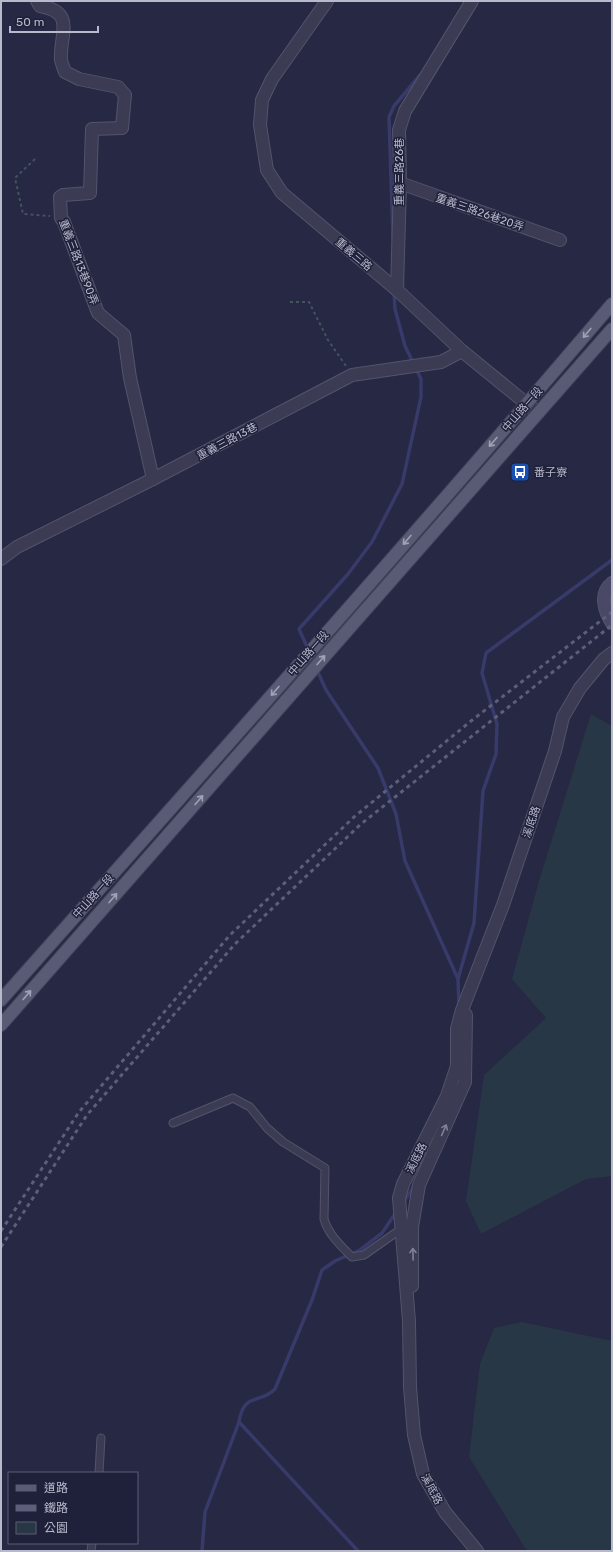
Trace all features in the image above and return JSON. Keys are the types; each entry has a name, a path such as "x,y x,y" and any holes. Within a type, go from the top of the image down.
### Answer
{"main road":[{"name":"中山路一段","path":"1,1001 527,404 612,304"},
{"name":"中山路一段","path":"1,1025 612,329"},
{"path":"1,1001 13,1011"}],"street":[{"name":"重義三路13巷90弄","path":"37,1 40,6 50,7 58,12 64,24 61,60 65,72 79,79 118,87 125,95 122,128 92,130 90,194 64,195 60,197 61,218 64,222 98,313 124,335 130,378 152,479"},
{"name":"重義三路","path":"327,1 272,79 262,100 260,125 267,170 282,194 397,290 462,351 538,413"},
{"name":"重義三路26巷","path":"397,290 400,183 398,130 405,111 472,1"},
{"name":"重義三路26巷20弄","path":"400,183 560,240"},
{"name":"重義三路13巷","path":"1,559 17,547 352,375 441,362 462,351"},
{"path":"612,583 608,586 603,603 607,616 612,622"},
{"name":"溪底路","path":"477,1551 445,1512 423,1474 413,1421 410,1387 409,1321 399,1198 403,1184 447,1096 457,1066 457,1029 464,1006 503,905 555,751 563,717 580,688 604,659 612,652"},
{"name":"溪底路","path":"409,1321 413,1266 412,1228 419,1185 465,1082 464,1006"}],"lane":[{"path":"173,1124 233,1098 250,1107 267,1128 283,1142 325,1168 324,1219 326,1227 352,1257 364,1255 400,1225"},
{"path":"99,1472 101,1438"}],"path":[{"path":"35,159 15,178 23,214 61,218"},
{"path":"290,302 310,302 328,340 352,375"}],"green space":[{"path":"591,714 612,726 612,1176 586,1179 481,1234 466,1201 484,1075 546,1018 512,979 539,881"},
{"path":"522,1322 612,1341 612,1551 527,1551 469,1457 480,1364 494,1328"}],"waterway":[{"path":"393,240 389,117 394,106 421,74"},
{"path":"308,649 299,629 348,574 372,542 402,484 421,397 421,379 405,346 395,309 394,292"},
{"path":"459,1006 458,979 474,923 483,791 496,754 497,724 482,673 486,653 612,560"},
{"path":"317,670 326,690 378,768 396,814 405,861 458,979"},
{"path":"403,1203 414,1186"},
{"path":"358,1551 239,1422 241,1412 249,1402 264,1397 275,1389 312,1300 322,1270 335,1261 360,1250 382,1233 397,1211"},
{"path":"202,1551 205,1512 239,1422"}],"railway":[{"path":"1,1231 79,1112 230,935 354,817 471,721 612,612"},
{"path":"1,1247 87,1115 235,944 361,824 612,625"}],"place":[{"name":"番子寮","path":"520,472"}]}
